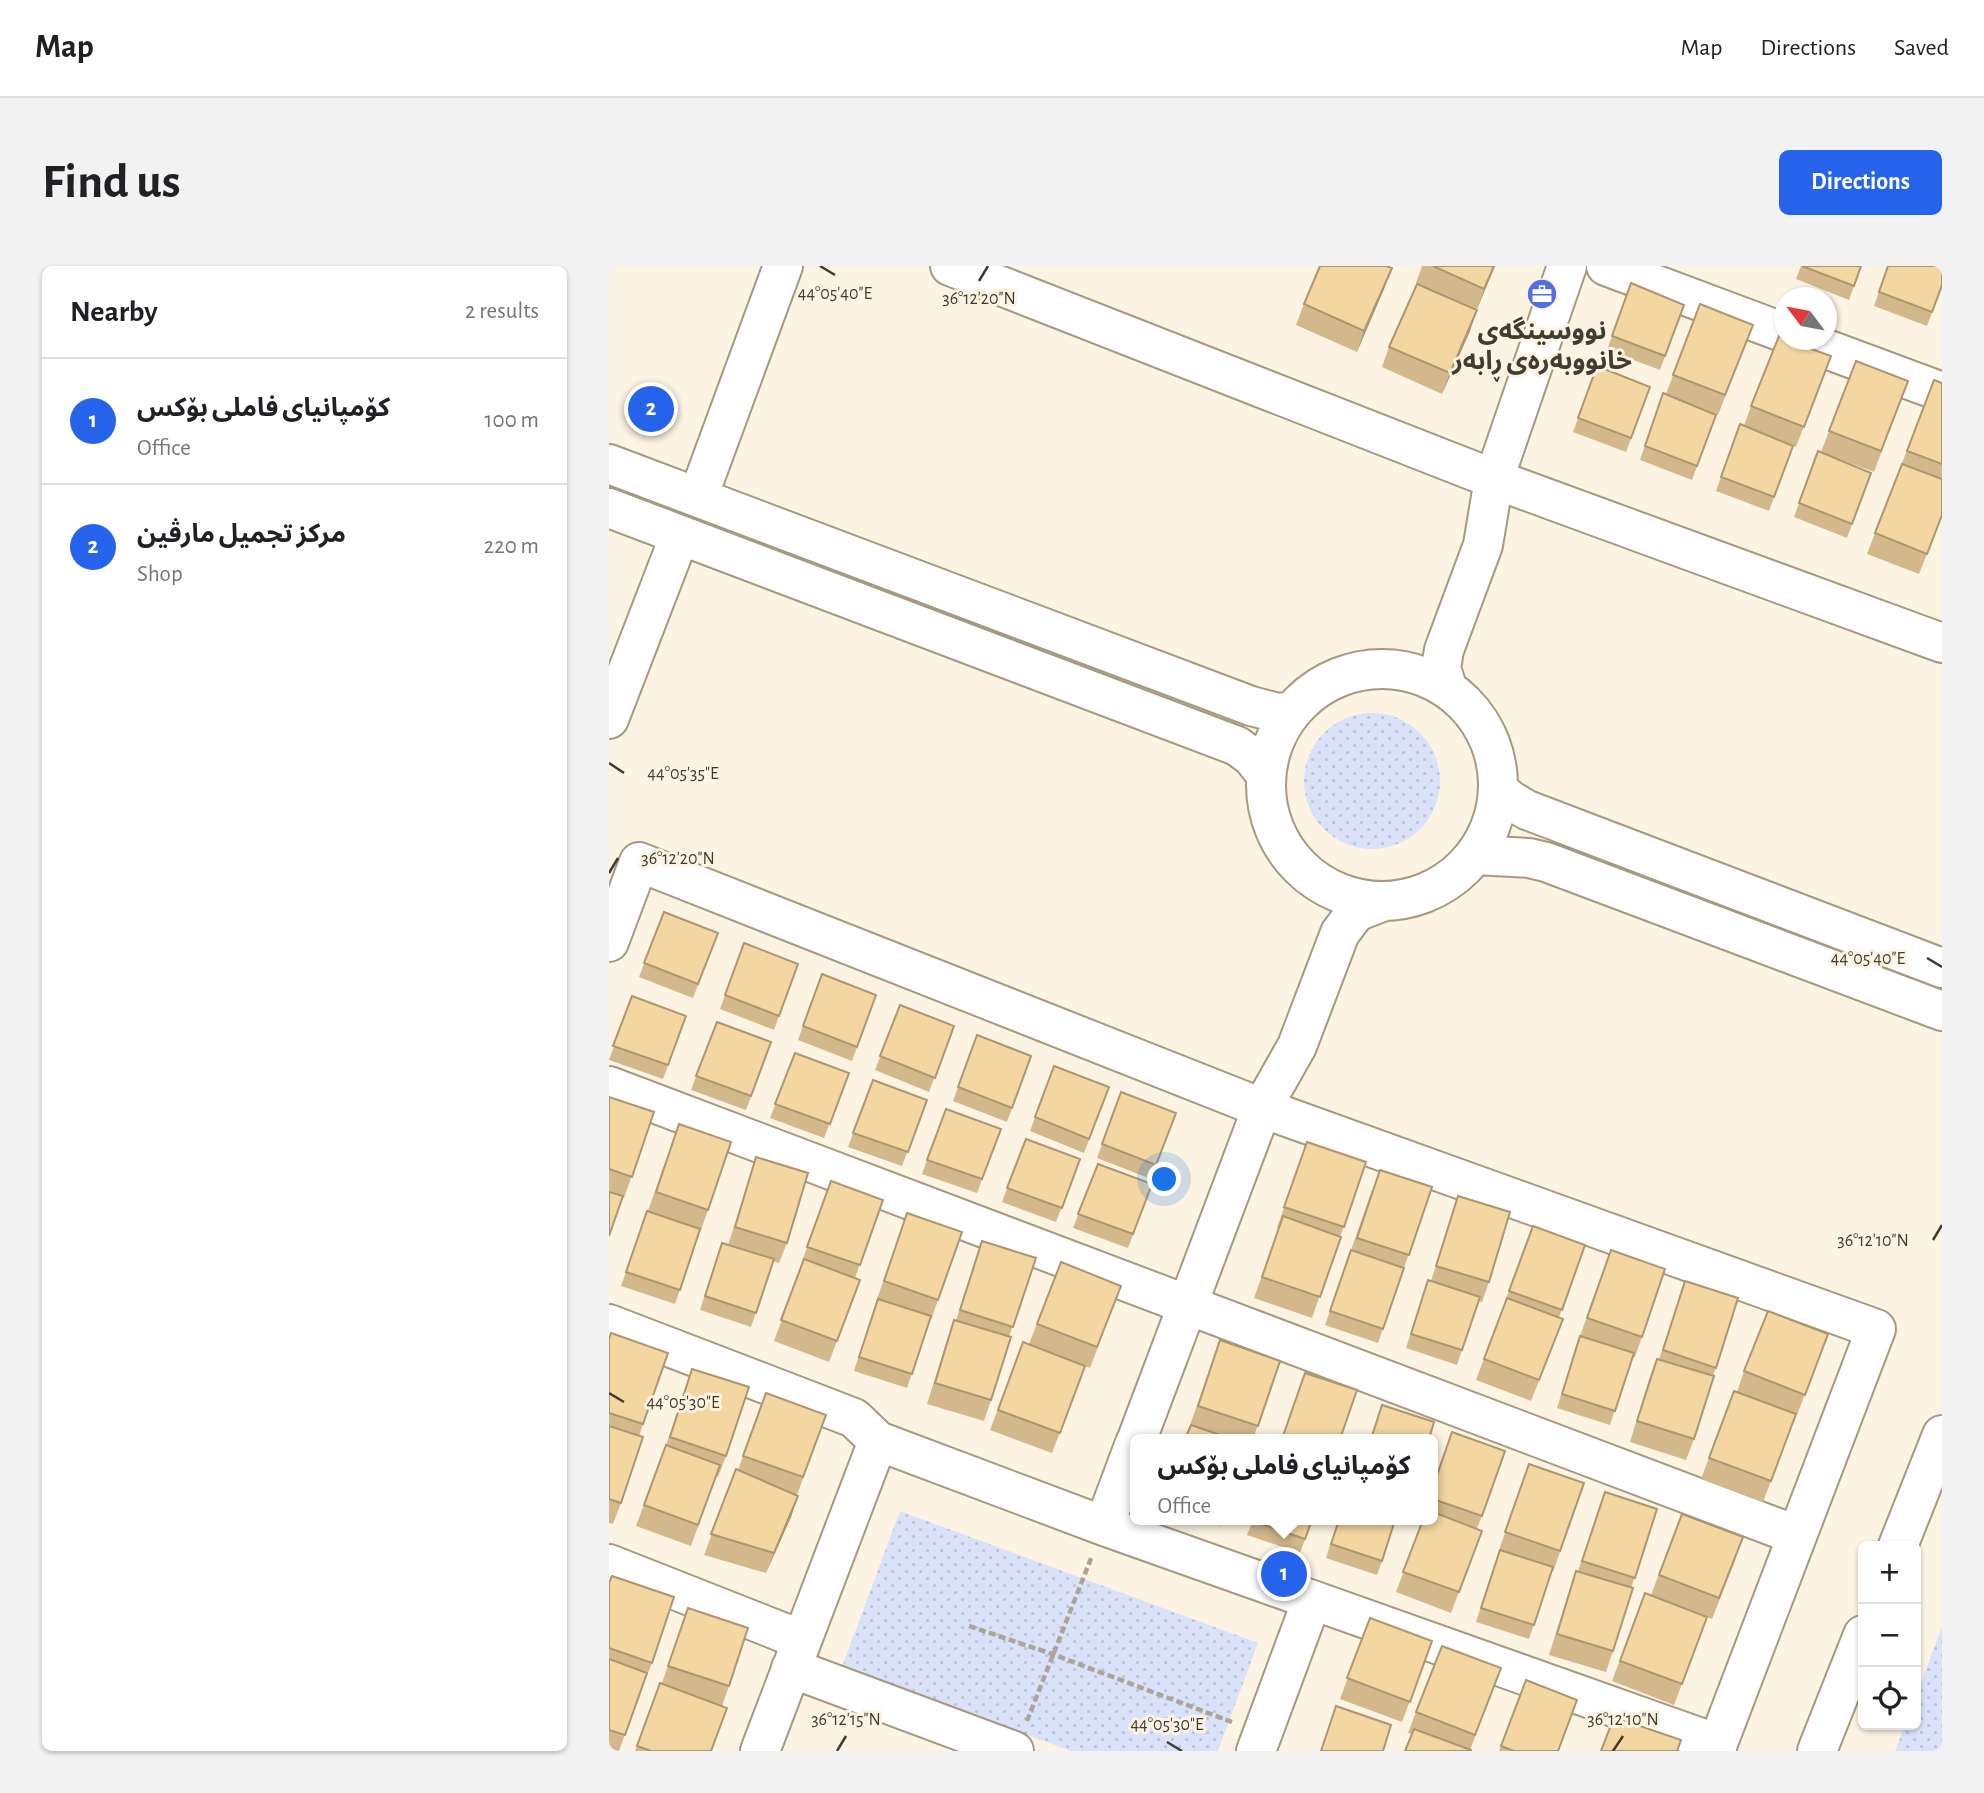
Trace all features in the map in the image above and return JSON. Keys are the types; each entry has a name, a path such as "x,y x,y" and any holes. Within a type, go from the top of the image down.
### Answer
{"street":[{"path":"698,498 783,266"},
{"path":"950,266 1494,480 1942,643"},
{"path":"1447,687 1441,668 1444,650 1483,545 1494,480 1567,266"},
{"path":"1606,266 1774,329"},
{"path":"1829,350 1942,392"},
{"path":"609,464 1251,706 1278,713 1292,711"},
{"path":"1388,668 1407,656 1420,639 1461,536 1494,480"},
{"path":"609,508 1237,746 1252,757 1266,775"},
{"path":"609,719 680,535"},
{"path":"1388,668 1419,673 1447,687 1470,706 1487,732 1496,760 1499,790 1495,813 1488,835 1475,855 1457,875 1434,890 1409,899 1382,902 1345,897 1313,880 1285,851 1269,815 1266,775 1274,741 1292,711 1319,686 1352,671 1388,668"},
{"path":"1499,790 1527,810 1942,968"},
{"path":"1475,855 1529,858 1561,867 1942,1011"},
{"path":"609,942 639,862 1262,1108 1876,1329 1717,1747 1104,1527 878,1441 853,1418 609,1324"},
{"path":"1262,1108 1273,1036 1320,914 1320,895 1313,880"},
{"path":"1139,1434 1262,1108 1297,1046 1340,933 1356,912 1382,902"},
{"path":"609,1086 1796,1535"},
{"path":"1900,1541 1942,1435"},
{"path":"760,1751 878,1441"},
{"path":"1104,1527 1130,1457"},
{"path":"609,1564 797,1654 1019,1739"},
{"path":"1259,1742 1312,1600"},
{"path":"1817,1751 1858,1647"}],"path":[{"path":"1019,1739 1104,1527"},
{"path":"969,1626 1052,1654 1259,1742"}],"shaded area":[{"path":"1372,713 1398,718 1420,733 1435,755 1440,781 1435,807 1420,829 1398,844 1372,849 1346,844 1324,829 1309,807 1304,781 1309,755 1324,733 1346,718"},
{"path":"900,1511 1258,1643 1218,1751 1071,1751 842,1667"},
{"path":"1942,1627 1942,1751 1895,1751 1903,1730 1921,1730 1921,1683"}],"building":[{"path":"1320,266 1392,268 1364,331 1304,304"},
{"path":"1433,266 1494,266 1484,289"},
{"path":"1802,266 1861,266 1854,286"},
{"path":"1888,266 1942,266 1942,285 1932,312 1879,292"},
{"path":"1631,283 1684,305 1665,356 1612,336"},
{"path":"1417,284 1477,310 1450,373 1389,347"},
{"path":"1700,304 1753,325 1725,395 1673,375"},
{"path":"1774,348 1814,350 1831,356 1804,427 1751,406"},
{"path":"1856,361 1908,381 1881,451 1829,431"},
{"path":"1597,366 1650,387 1631,438 1578,418"},
{"path":"1934,380 1942,383 1942,464 1907,451"},
{"path":"1663,393 1716,415 1697,466 1645,446"},
{"path":"1740,424 1793,446 1774,497 1721,477"},
{"path":"1818,451 1871,473 1852,524 1799,503"},
{"path":"1902,464 1942,479 1942,515 1927,554 1875,533"},
{"path":"664,912 718,933 698,984 644,963"},
{"path":"744,943 798,964 779,1016 725,995"},
{"path":"822,974 876,995 857,1047 803,1026"},
{"path":"632,996 686,1016 668,1065 613,1046"},
{"path":"900,1005 954,1026 935,1078 880,1056"},
{"path":"717,1022 771,1042 751,1096 696,1076"},
{"path":"977,1035 1031,1056 1012,1108 958,1087"},
{"path":"795,1053 849,1073 830,1124 775,1104"},
{"path":"1054,1066 1109,1087 1089,1139 1035,1117"},
{"path":"873,1080 927,1100 908,1152 853,1133"},
{"path":"1121,1092 1176,1113 1156,1165 1102,1144"},
{"path":"609,1097 654,1112 632,1177 609,1169"},
{"path":"946,1109 1001,1129 982,1179 927,1160"},
{"path":"679,1124 731,1142 708,1210 656,1192"},
{"path":"1026,1139 1080,1159 1062,1208 1007,1188"},
{"path":"1307,1142 1366,1162 1344,1227 1284,1207"},
{"path":"756,1157 808,1173 787,1243 735,1227"},
{"path":"1098,1164 1152,1184 1133,1234 1078,1214"},
{"path":"1380,1170 1432,1187 1409,1255 1357,1238"},
{"path":"831,1181 883,1200 860,1265 807,1247"},
{"path":"609,1192 623,1196 609,1236"},
{"path":"1458,1196 1510,1212 1489,1282 1436,1266"},
{"path":"647,1211 700,1229 680,1290 626,1272"},
{"path":"907,1213 962,1232 938,1300 884,1281"},
{"path":"1283,1216 1341,1237 1320,1297 1262,1277"},
{"path":"1533,1226 1585,1245 1562,1310 1509,1291"},
{"path":"982,1241 1036,1258 1013,1327 960,1310"},
{"path":"722,1243 774,1259 756,1313 705,1296"},
{"path":"1351,1250 1404,1268 1383,1329 1330,1311"},
{"path":"1611,1250 1665,1269 1642,1337 1587,1318"},
{"path":"804,1259 860,1280 837,1341 781,1320"},
{"path":"1061,1262 1121,1286 1097,1347 1037,1324"},
{"path":"1428,1280 1480,1297 1462,1350 1411,1334"},
{"path":"1685,1281 1738,1298 1716,1368 1663,1350"},
{"path":"1507,1298 1563,1319 1539,1380 1484,1359"},
{"path":"878,1299 931,1316 912,1374 859,1357"},
{"path":"1768,1311 1828,1334 1805,1395 1744,1371"},
{"path":"954,1320 1011,1337 991,1400 935,1383"},
{"path":"611,1333 668,1353 643,1424 609,1413"},
{"path":"1580,1336 1634,1353 1615,1411 1562,1394"},
{"path":"1220,1340 1280,1361 1258,1426 1198,1406"},
{"path":"1023,1342 1085,1366 1060,1433 998,1410"},
{"path":"1657,1359 1714,1376 1694,1439 1637,1421"},
{"path":"692,1369 749,1387 726,1456 670,1437"},
{"path":"1305,1373 1357,1390 1342,1434 1284,1434"},
{"path":"1734,1391 1796,1414 1771,1481 1709,1458"},
{"path":"766,1393 826,1415 803,1477 743,1456"},
{"path":"1382,1405 1434,1422 1430,1434 1373,1434"},
{"path":"1191,1425 1217,1434 1187,1434"},
{"path":"609,1426 643,1437 621,1503 609,1499"},
{"path":"1452,1432 1505,1451 1482,1516 1438,1501 1438,1473"},
{"path":"666,1445 720,1465 698,1525 644,1505"},
{"path":"1529,1464 1584,1483 1560,1551 1505,1532"},
{"path":"736,1469 798,1496 774,1553 711,1534"},
{"path":"1605,1492 1657,1509 1635,1578 1582,1561"},
{"path":"1438,1514 1482,1531 1459,1592 1403,1572 1421,1525 1438,1525"},
{"path":"1682,1514 1743,1537 1719,1598 1659,1575"},
{"path":"1264,1525 1310,1525 1305,1539"},
{"path":"1337,1525 1393,1525 1382,1561 1331,1544"},
{"path":"1500,1550 1553,1567 1534,1625 1481,1608"},
{"path":"1576,1571 1633,1588 1613,1651 1557,1634"},
{"path":"612,1576 674,1597 652,1663 609,1648 609,1583"},
{"path":"1645,1593 1707,1617 1682,1684 1620,1661"},
{"path":"688,1608 748,1628 729,1686 668,1666"},
{"path":"1370,1618 1432,1641 1410,1702 1347,1678"},
{"path":"1442,1646 1501,1668 1475,1735 1416,1712"},
{"path":"609,1659 647,1673 625,1735 609,1730"},
{"path":"1526,1680 1577,1700 1558,1751 1514,1751 1501,1746"},
{"path":"660,1683 727,1708 711,1751 651,1751 637,1746"},
{"path":"1336,1706 1391,1725 1383,1751 1321,1751"},
{"path":"1614,1717 1681,1740 1677,1751 1601,1751"},
{"path":"1414,1729 1471,1750 1471,1751 1405,1751"}],"place":[{"name":"نووسینگەی خانووبەرەی ڕابەر","path":"1542,294"},
{"name":"مركز تجميل مارڤین","path":"651,409"},
{"name":"کۆمپانیای فاملی بۆکس","path":"1284,1574"}]}
